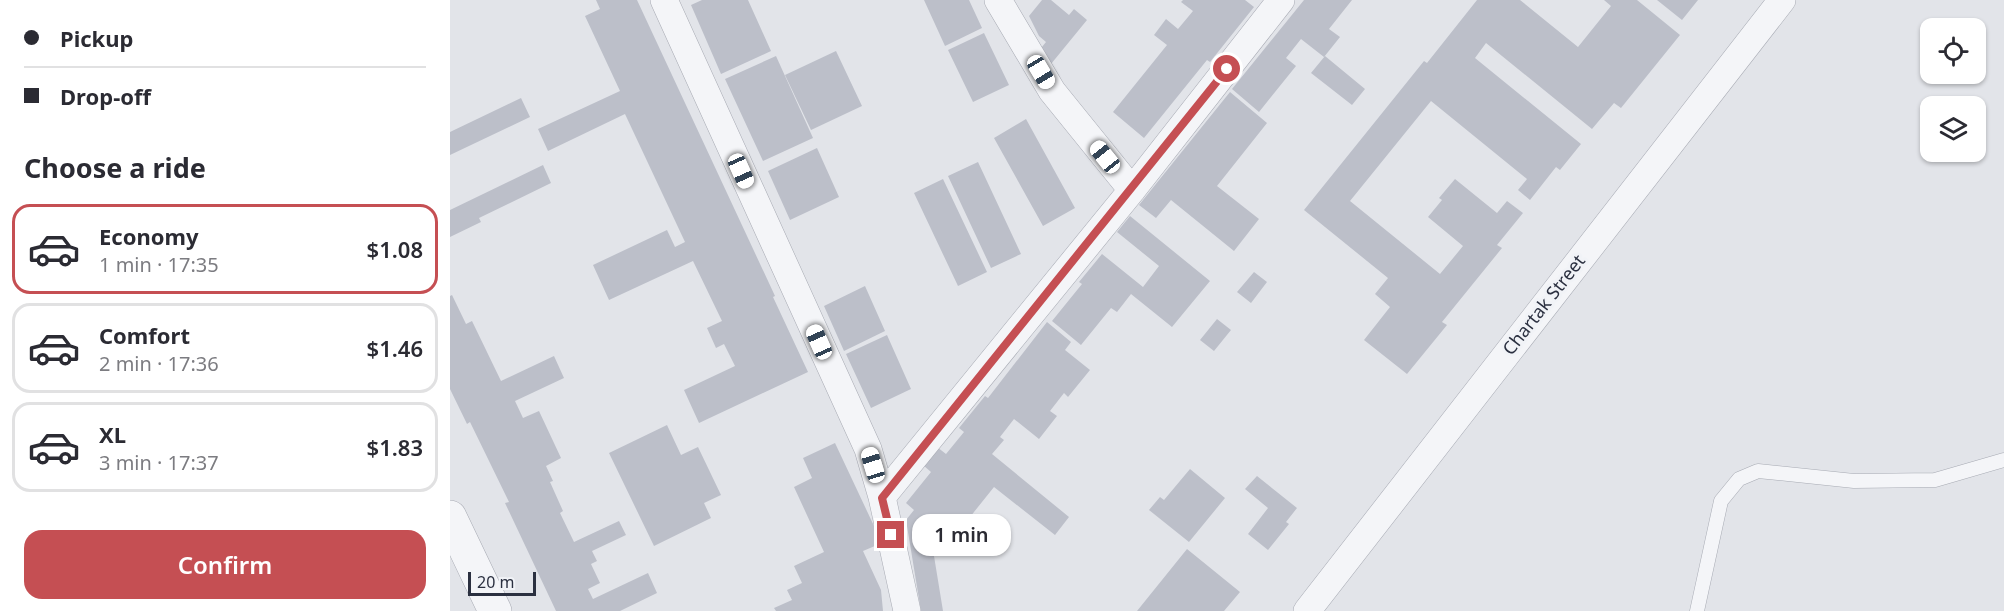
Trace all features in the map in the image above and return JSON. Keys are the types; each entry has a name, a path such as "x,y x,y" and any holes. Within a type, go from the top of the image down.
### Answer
{"street":[{"path":"664,0 868,449 882,498 907,611"},
{"path":"998,0 1052,91 1132,189"},
{"path":"882,498 1132,189 1281,0"},
{"name":"Chartak Street","path":"1307,611 1782,0"},
{"path":"450,517 495,611"}],"lane":[{"path":"1697,611 1721,501 1738,479 1758,471 1854,481 1935,480 2004,460"}],"building":[{"path":"596,0 637,0 808,372 699,423 684,390 735,366 724,344 716,348 707,328 722,321 693,261 609,300 593,265 667,230 675,247 685,242 625,114 548,151 538,129 620,91 585,16 600,9"},
{"path":"702,0 748,0 771,51 721,74 691,5"},
{"path":"924,0 969,0 982,28 945,46"},
{"path":"1042,0 1051,0 1069,15 1074,9 1087,20 1051,64 1037,53 1046,42 1039,36 1029,16"},
{"path":"1183,0 1245,0 1254,7 1210,62 1207,60 1144,138 1113,112 1167,45 1154,35 1166,19 1178,29 1193,11 1181,2"},
{"path":"1304,0 1352,0 1329,29 1340,37 1324,57 1301,39 1286,58 1296,66 1259,112 1232,89"},
{"path":"1477,0 1520,0 1578,47 1611,6 1604,0 1637,0 1680,35 1621,108 1614,103 1592,129 1486,43 1475,58 1581,144 1560,170 1556,167 1530,200 1518,190 1527,179 1431,101 1350,201 1440,274 1463,246 1428,217 1442,200 1439,198 1455,179 1497,213 1507,201 1523,213 1497,245 1502,248 1442,322 1447,325 1407,374 1364,340 1390,307 1375,294 1388,278 1304,210 1424,61 1427,63"},
{"path":"1657,0 1698,0 1682,20"},
{"path":"984,33 1009,85 973,102 948,50"},
{"path":"836,51 862,106 811,130 785,75"},
{"path":"776,56 813,138 763,161 725,79"},
{"path":"1325,56 1365,89 1352,105 1311,73"},
{"path":"1230,92 1267,123 1217,186 1259,219 1234,251 1171,200 1156,218 1139,205"},
{"path":"521,98 530,117 450,155 450,132"},
{"path":"1026,119 1075,208 1043,226 994,138"},
{"path":"817,148 839,197 790,220 768,171"},
{"path":"978,162 1021,254 991,268 948,176"},
{"path":"543,165 551,183 479,218 481,222 450,237 450,210"},
{"path":"943,179 987,272 958,286 914,193"},
{"path":"1130,216 1210,281 1172,327 1131,294 1117,312 1111,308 1081,345 1052,321 1082,284 1079,282 1102,254 1143,287 1159,266 1117,232"},
{"path":"1254,272 1267,282 1251,303 1237,292"},
{"path":"865,286 885,331 844,351 824,306"},
{"path":"452,295 466,324 472,321 501,381 554,356 564,378 515,401 523,418 539,411 561,458 546,466 553,481 550,482 563,511 560,513 574,542 619,521 626,535 592,551 597,561 591,564 600,583 588,589 593,599 648,573 657,593 620,611 556,611 505,503 509,502 470,422 467,424 450,389 450,296"},
{"path":"1217,319 1231,330 1214,351 1200,340"},
{"path":"1047,322 1071,342 1065,350 1090,370 1068,397 1064,393 1050,411 1057,416 1039,439 1014,419 1000,437 1004,440 992,454 1069,517 1055,535 994,487 962,527 967,531 959,540 954,536 952,540 949,538 934,556 943,611 921,611 906,520 914,510 906,503 931,472 923,465 937,447 946,454 964,432 959,428 985,396 988,398"},
{"path":"887,335 911,389 871,408 846,354"},
{"path":"667,425 681,455 698,447 721,495 704,503 711,518 654,546 609,453"},
{"path":"835,443 882,543 863,551 881,590 883,611 776,611 774,608 792,600 787,590 802,583 794,566 824,552 794,487 812,478 803,458"},
{"path":"1190,469 1225,498 1189,542 1149,510 1160,497 1164,500"},
{"path":"1257,476 1297,508 1286,522 1289,524 1268,550 1248,534 1268,508 1245,489"},
{"path":"1187,549 1240,592 1224,611 1137,611"}],"route":[{"path":"891,535 882,498 1227,69"}]}
